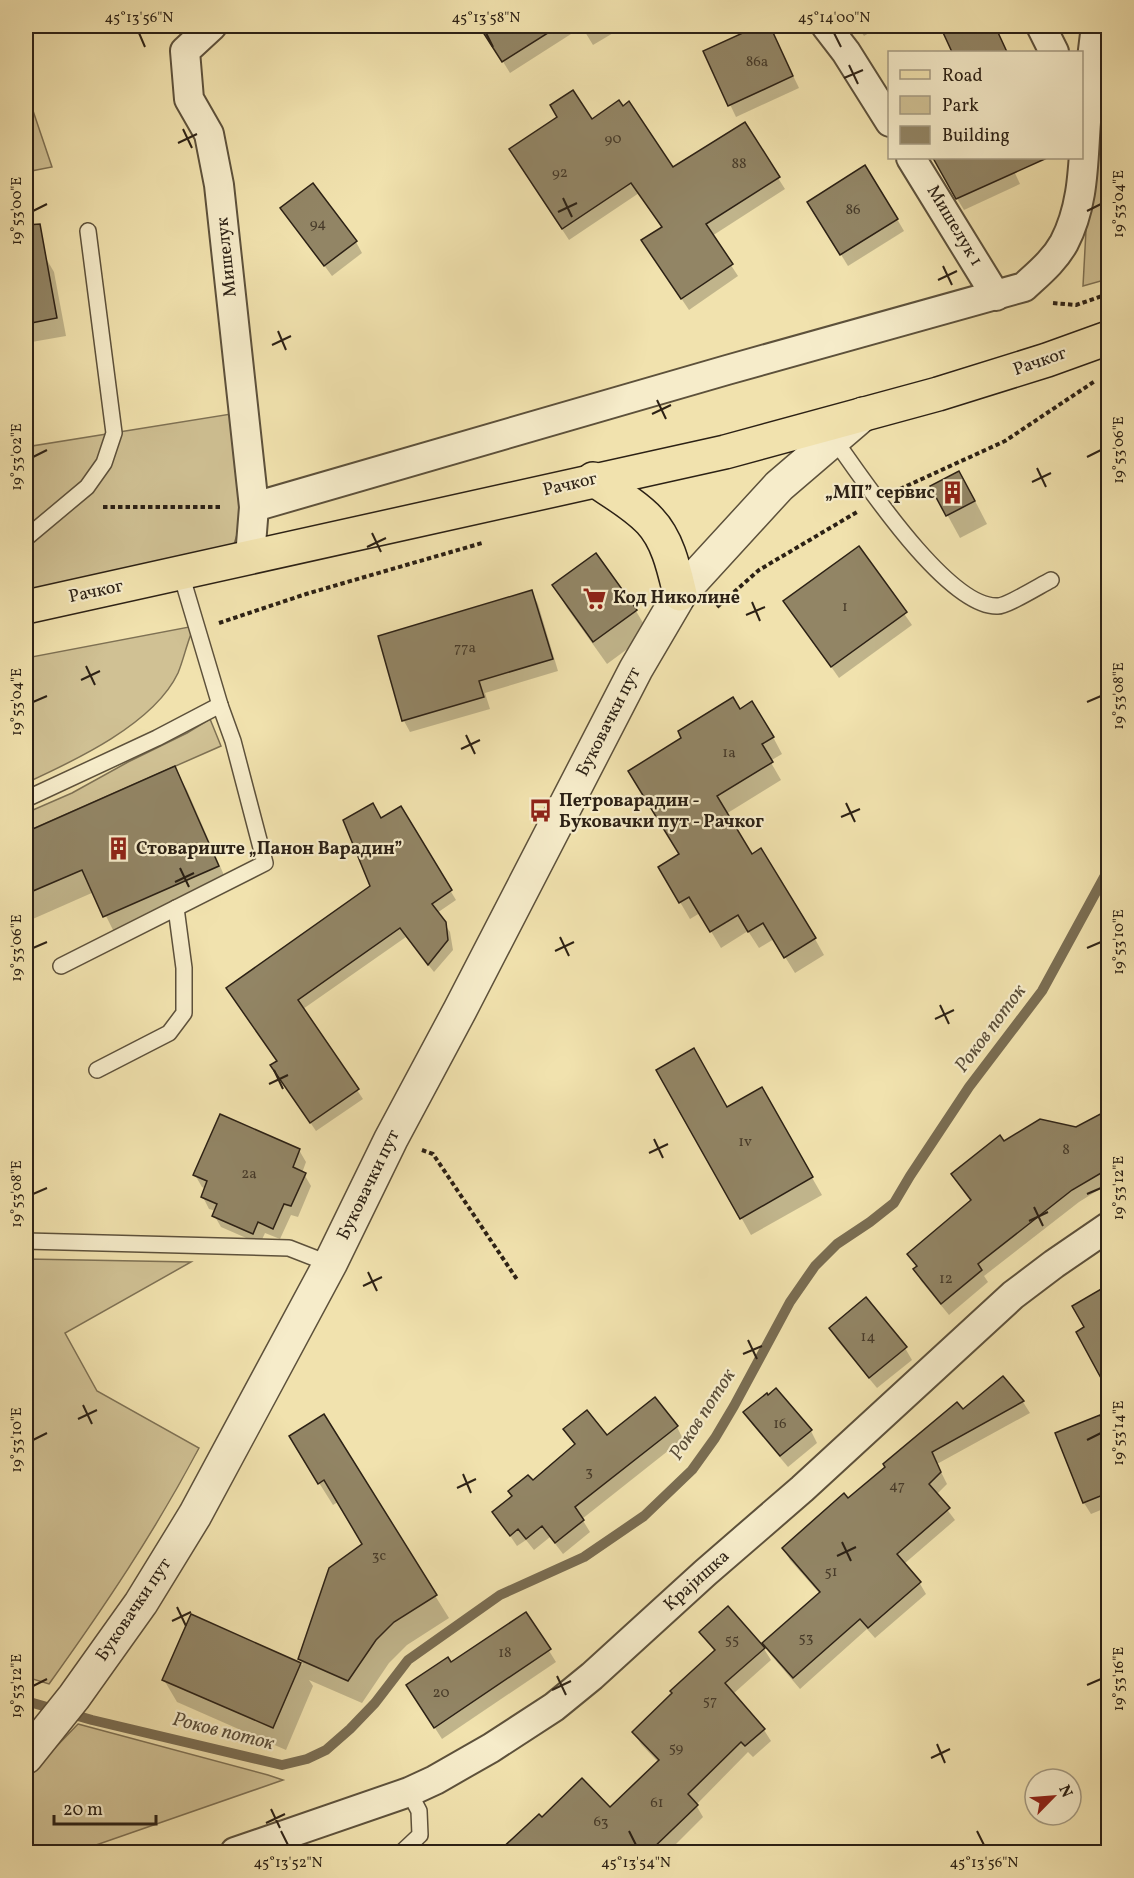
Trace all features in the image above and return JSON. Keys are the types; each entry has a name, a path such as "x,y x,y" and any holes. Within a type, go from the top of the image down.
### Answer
{"main road":[{"name":"Рачког","path":"26,607 182,574 593,479 725,452 1003,375 1108,338"},
{"path":"593,479 626,501 650,521 663,541 674,567 680,594"}],"street":[{"name":"Мишелук","path":"212,26 185,51 189,99 209,134 219,185 254,507"},
{"path":"826,26 846,52 888,119"},
{"path":"1041,26 1054,51"},
{"path":"250,557 254,507 1024,287 1049,265 1064,243 1075,213 1083,173 1084,117 1096,26"},
{"name":"Мишелук 1","path":"912,159 996,296"},
{"name":"Буковачки пут","path":"26,1756 74,1697 141,1603 195,1515 330,1264 391,1139 636,669 680,594 779,486 863,414"},
{"name":"Крајишка","path":"235,1852 374,1806 409,1792 491,1748 554,1707 592,1677 705,1573 802,1489 1013,1295 1108,1227"}],"lane":[{"path":"26,538 87,487 104,463 114,433 88,231"},
{"path":"834,439 878,500 925,558 954,587 984,604 1000,607 1051,579"},
{"path":"61,966 265,863 233,741 220,705 182,574"},
{"path":"26,799 158,738 220,705"},
{"path":"97,1070 169,1033 184,1014 184,969 176,908"},
{"path":"26,1241 289,1248 330,1264"},
{"path":"402,1852 420,1835 419,1811 409,1792"}],"path":[{"path":"1024,287 1047,302 1076,305 1108,294"},
{"path":"710,614 759,570 878,500 1005,441 1099,379"},
{"path":"64,507 254,507"},
{"path":"198,630 306,594 486,542"},
{"path":"391,1139 433,1154 518,1281"}],"green space":[{"path":"1097,26 1108,26 1108,279 1083,286"},
{"path":"26,90 52,167 26,172"},
{"path":"237,413 243,516 227,566 26,594 26,447"},
{"path":"189,627 191,634 178,673 167,691 151,709 111,739 67,764 26,783 26,658"},
{"path":"210,719 221,746 26,832 26,813 72,793"},
{"path":"26,1259 191,1262 65,1333 97,1391 199,1448 128,1569 49,1684 26,1677"},
{"path":"78,1724 283,1780 76,1852 26,1852 26,1778"}],"building":[{"path":"479,26 559,26 502,62"},
{"path":"758,26 770,26 793,76 728,106 703,51"},
{"path":"940,26 995,26 1007,51 952,51"},
{"path":"573,90 592,119 619,100 623,106 629,101 673,167 745,122 780,177 706,224 733,264 681,299 641,240 662,227 631,183 562,229 509,149 557,117 550,105"},
{"path":"934,159 1045,159 956,199"},
{"path":"865,165 898,219 840,255 807,202"},
{"path":"313,183 357,241 324,266 280,208"},
{"path":"40,224 57,318 26,324 26,225"},
{"name":"„МП” сервис","path":"959,471 975,501 946,516 930,486"},
{"path":"859,546 907,612 831,667 783,601"},
{"name":"Код Николине","path":"596,553 637,610 593,642 552,585"},
{"path":"532,590 553,659 479,681 484,697 402,721 378,636"},
{"path":"733,697 740,709 752,701 774,737 762,744 773,762 717,796 752,854 761,848 816,938 784,958 763,923 748,932 738,915 710,932 689,897 679,903 658,867 679,854 628,771 681,738 678,731"},
{"name":"Стовариште „Панон Варадин”","path":"175,766 219,866 103,917 82,870 26,894 26,832"},
{"path":"373,803 381,818 401,806 452,890 432,904 446,922 448,940 428,965 400,928 298,1000 359,1089 310,1123 270,1065 277,1061 226,988 370,886 343,820"},
{"path":"694,1048 727,1107 762,1087 813,1177 740,1219 656,1070"},
{"path":"1108,1110 1108,1169 1072,1190 978,1264 982,1270 941,1304 913,1269 917,1266 907,1254 971,1200 951,1174 1000,1135 1004,1141 1040,1119 1076,1127"},
{"path":"220,1114 300,1149 293,1167 306,1173 291,1206 284,1204 273,1229 258,1222 253,1234 212,1216 217,1204 201,1197 207,1181 193,1175"},
{"path":"1108,1285 1108,1391 1076,1332 1084,1327 1072,1306"},
{"path":"866,1297 907,1347 869,1378 829,1328"},
{"path":"1003,1376 1024,1401 932,1452 941,1472 929,1484 950,1508 897,1554 921,1582 868,1628 860,1619 793,1678 762,1643 820,1592 782,1548 844,1493 848,1498 885,1467 883,1464 957,1402 963,1409"},
{"path":"776,1388 812,1430 780,1456 743,1412"},
{"path":"655,1397 678,1426 575,1507 584,1520 555,1543 542,1526 526,1539 518,1529 510,1536 492,1512 512,1496 508,1491 528,1475 533,1480 575,1444 563,1429 587,1410 607,1435"},
{"path":"324,1414 437,1595 394,1622 376,1640 348,1681 298,1659 329,1568 362,1544 324,1480 318,1484 289,1436"},
{"path":"1100,1415 1108,1435 1108,1493 1083,1503 1055,1433"},
{"path":"728,1606 765,1648 725,1683 765,1729 745,1746 741,1742 688,1794 698,1805 649,1852 498,1852 539,1814 542,1817 582,1778 610,1807 659,1760 632,1732 672,1693 670,1691 715,1650 699,1632"},
{"path":"526,1612 551,1649 434,1728 406,1685 448,1657 451,1662"},
{"path":"191,1614 301,1663 273,1728 162,1680"}],"waterway":[{"name":"Роков поток","path":"26,1701 92,1720 282,1765 307,1759 326,1750 350,1729 375,1703 408,1660 500,1595 584,1557 644,1516 692,1470 715,1438 790,1302 815,1266 837,1244 894,1203 969,1087 1042,991 1108,870"}],"place":[{"name":"„МП” сервис","path":"953,493"},
{"name":"Код Николине","path":"595,598"},
{"name":"Петроварадин - Буковачки пут - Рачког","path":"541,811"},
{"name":"Стовариште „Панон Варадин”","path":"118,849"}]}
